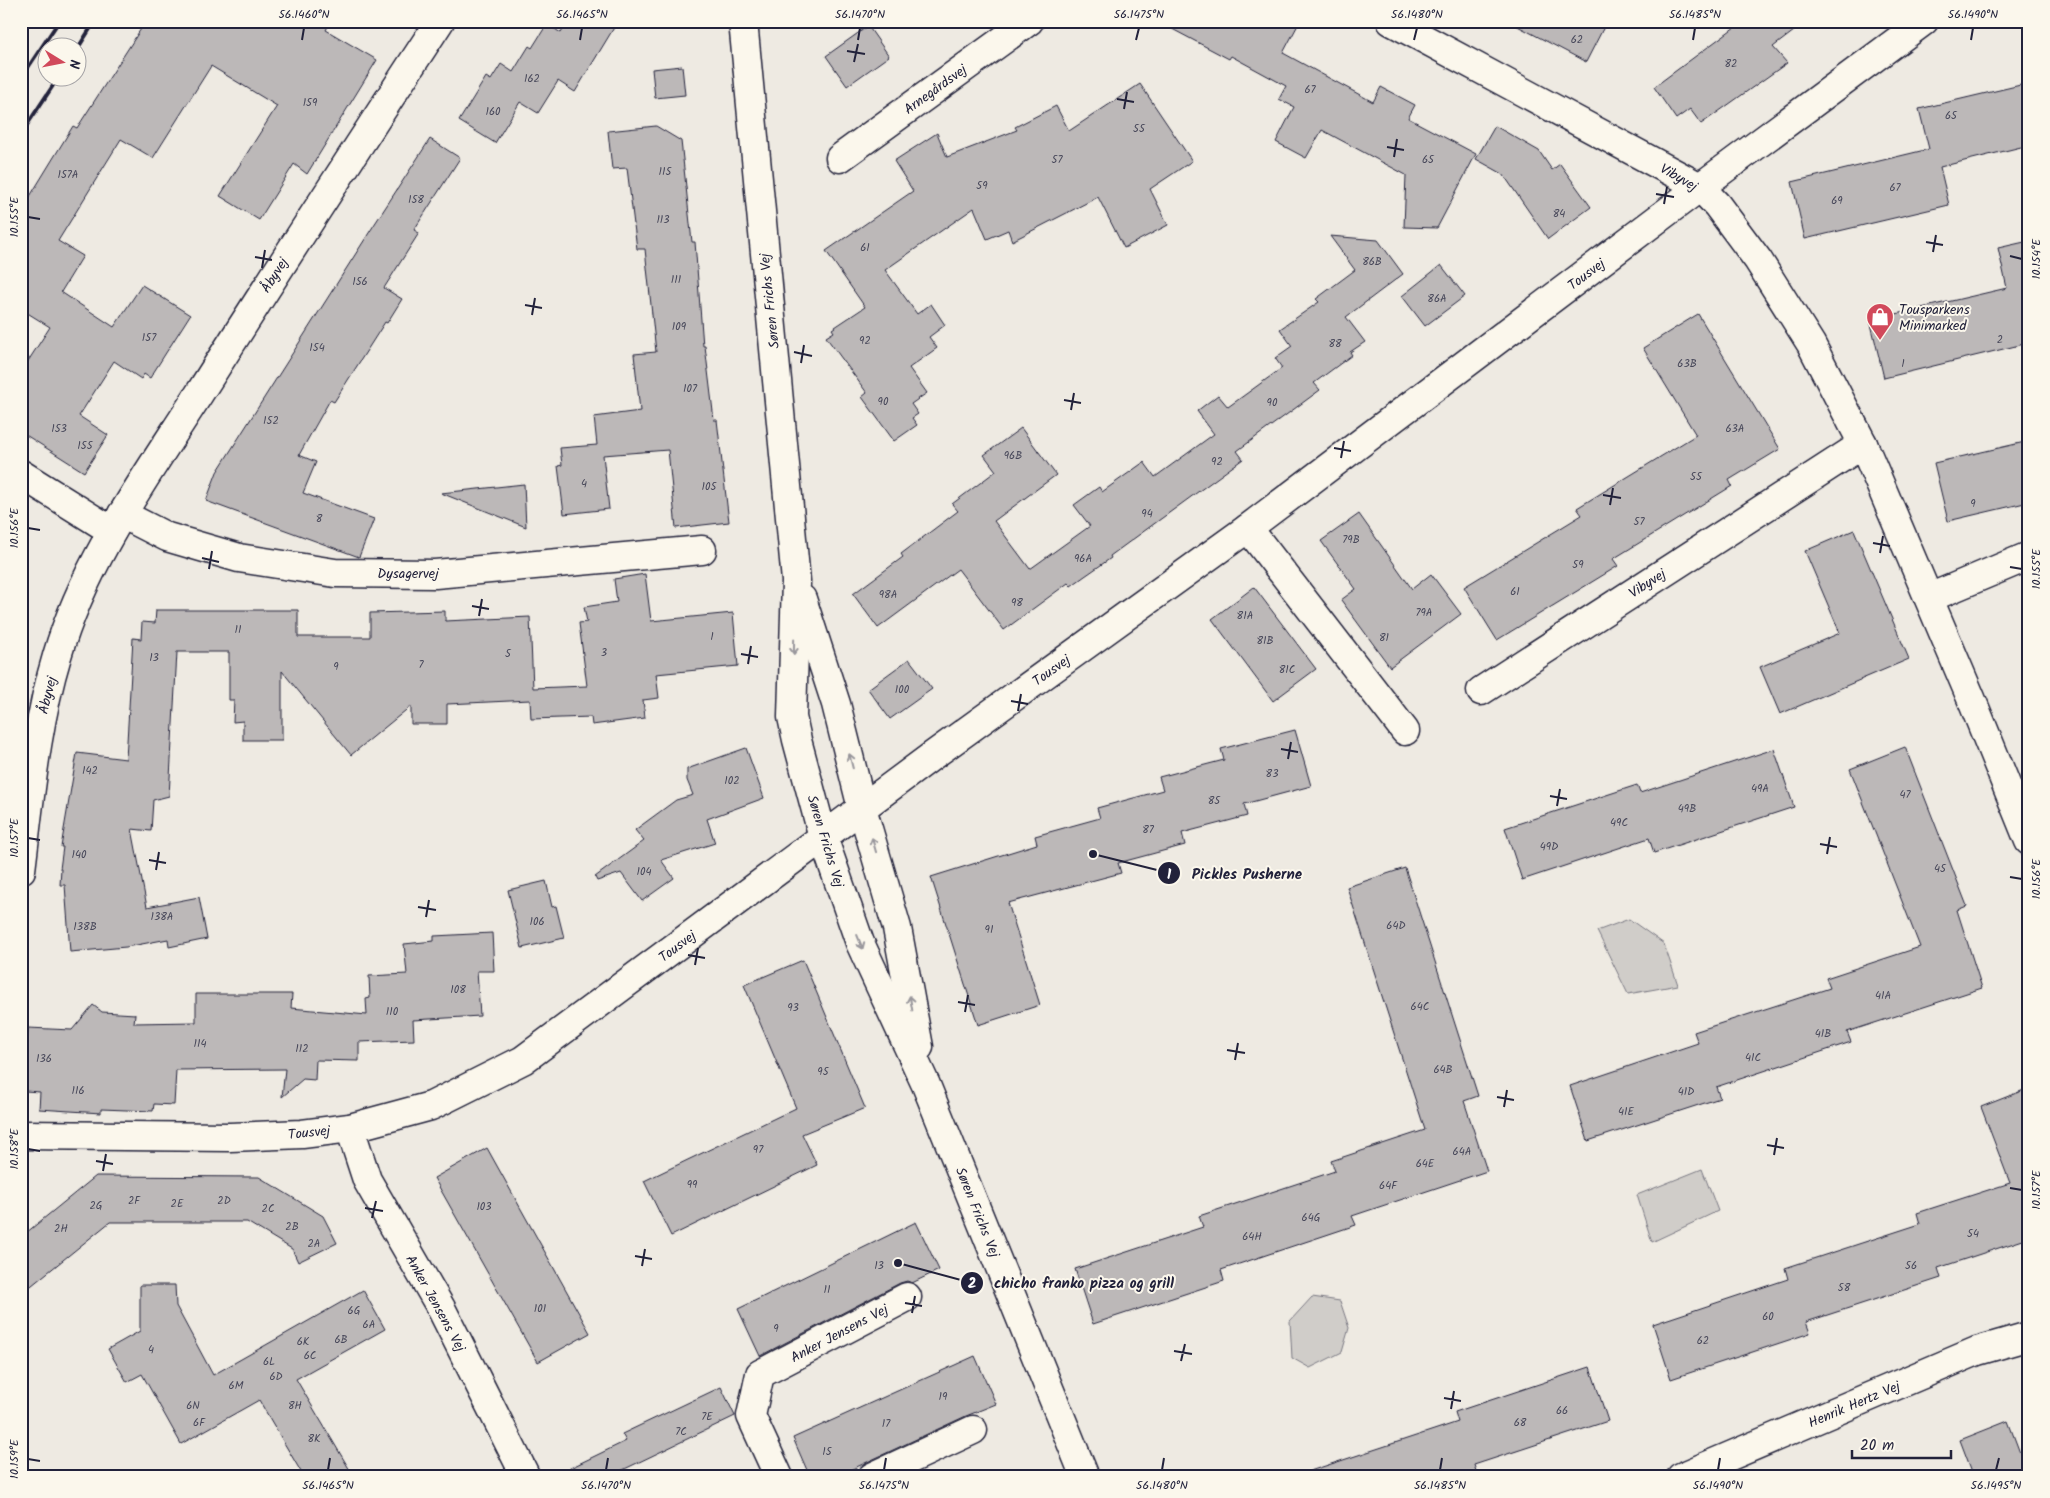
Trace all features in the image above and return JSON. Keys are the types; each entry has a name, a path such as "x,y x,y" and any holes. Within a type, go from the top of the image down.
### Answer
{"street":[{"name":"Åbyvej","path":"21,870 40,722 57,654 84,585 117,522 286,257 440,21"},
{"name":"Søren Frichs Vej","path":"743,21 796,581 792,717 823,837 860,943 926,1086 1085,1477"},
{"name":"Arnegårdsvej","path":"840,158 1029,21"},
{"name":"Vibyvej","path":"1391,21 1700,188 1717,205 1758,260 1811,344 1863,444 1971,698 2029,841"},
{"name":"Tousvej","path":"21,1135 230,1137 302,1134 350,1128 431,1106 523,1060 862,808 1248,528 1924,21"},
{"name":"Vibyvej","path":"1481,691 1863,444"},
{"path":"21,474 117,522"},
{"name":"Dysagervej","path":"117,522 239,558 335,573 436,574 702,550"},
{"path":"1248,528 1405,731"},
{"path":"1929,598 2029,556"},
{"name":"Søren Frichs Vej","path":"796,581 836,704 862,808 897,928 926,1086"},
{"name":"Anker Jensens Vej","path":"350,1128 367,1180 441,1308 526,1477"},
{"name":"Anker Jensens Vej","path":"779,1477 751,1416 760,1374 908,1297"},
{"name":"Henrik Hertz Vej","path":"1681,1477 1977,1352 2029,1336"},
{"path":"872,1477 973,1430"}],"shaded area":[{"path":"1629,919 1664,944 1678,985 1628,994 1597,931"},
{"path":"1702,1169 1718,1211 1652,1242 1637,1195"},
{"path":"1312,1297 1340,1301 1349,1328 1342,1352 1310,1368 1292,1358 1290,1321"}],"building":[{"path":"146,21 331,21 326,30 377,60 307,174 294,164 259,220 220,196 277,106 211,66 153,158 121,139 58,241 83,256 61,292 114,327 142,285 190,315 150,378 144,374 141,379 114,361 79,416 108,435 84,472 21,432 21,372 50,327 21,309 21,211 73,126 77,128"},
{"path":"568,21 618,21 575,92 558,81 538,113 520,102 495,143 459,121 486,77 491,80 501,64 513,72 529,46 532,48 547,24 561,33"},
{"path":"1157,21 1300,21 1283,53 1373,102 1381,87 1415,105 1408,118 1476,154 1437,228 1404,227 1406,175 1322,130 1306,158 1276,142 1294,107 1279,99 1286,86 1231,56 1229,59"},
{"path":"1508,21 1607,21 1586,62"},
{"path":"1743,21 1807,21 1773,47 1787,63 1701,124 1690,109 1676,119 1654,87"},
{"path":"868,26 889,56 847,86 826,56"},
{"path":"682,66 685,95 655,98 652,69"},
{"path":"2029,83 2029,145 1940,167 1949,205 1805,239 1792,182 1929,149 1919,109"},
{"path":"1140,84 1192,161 1150,189 1168,225 1124,248 1098,197 1012,241 1008,230 987,239 974,208 885,270 917,314 931,304 945,325 929,337 937,348 909,368 927,393 911,404 918,414 912,418 917,425 894,441 862,397 867,393 826,337 834,332 832,329 865,307 826,251 913,191 894,161 937,133 947,157 1017,130 1015,127 1056,106 1069,131"},
{"path":"656,126 681,141 692,242 695,242 703,346 705,346 714,420 717,420 729,522 676,528 668,450 603,455 609,509 564,514 558,466 562,465 560,448 597,445 594,417 640,411 634,354 656,352 645,249 637,249 627,168 612,169 608,131"},
{"path":"1495,126 1539,151 1552,170 1560,164 1591,207 1548,239 1503,174 1476,159"},
{"path":"430,139 460,158 414,230 419,233 384,288 402,299 387,323 385,322 334,402 330,400 299,455 316,462 303,493 374,519 359,557 206,501 217,472"},
{"path":"1330,236 1378,240 1403,274 1346,317 1365,342 1350,352 1352,355 1314,383 1320,390 1237,451 1243,459 1110,556 1111,558 1071,586 1068,583 1004,630 958,569 878,628 853,594 903,557 901,554 958,511 952,504 996,471 984,455 1021,428 1056,475 994,521 1030,569 1090,526 1074,505 1099,487 1102,492 1144,462 1155,477 1214,434 1197,411 1218,395 1228,407 1282,368 1275,358 1292,346 1280,329 1319,302 1316,299 1355,270"},
{"path":"2029,241 2029,334 2026,335 2028,343 1884,378 1870,320 2007,288 1998,248"},
{"path":"1441,265 1465,296 1425,326 1402,296"},
{"path":"1698,314 1780,449 1729,480 1732,486 1613,559 1618,566 1497,640 1464,587 1582,515 1577,508 1696,435 1643,348"},
{"path":"2029,441 2029,502 1948,521 1934,463"},
{"path":"524,484 526,527 441,493"},
{"path":"1359,514 1412,589 1431,574 1461,614 1390,667 1341,600 1356,589 1321,541"},
{"path":"1854,530 1909,659 1780,714 1760,667 1840,633 1805,551"},
{"path":"645,574 651,621 733,613 738,666 656,674 659,698 643,700 645,718 592,725 591,717 531,719 530,700 447,704 447,724 411,724 411,706 351,755 282,671 282,740 243,740 243,721 233,722 234,700 229,700 229,652 177,652 169,796 153,800 151,831 132,829 147,907 199,897 207,939 169,947 168,939 126,947 70,952 65,885 60,885 60,869 63,847 61,847 77,753 126,759 133,638 141,639 142,622 155,623 156,610 298,610 298,637 370,637 370,613 445,611 445,621 530,617 533,688 587,686 579,623 587,622 584,607 617,602 614,579"},
{"path":"1254,587 1316,669 1273,701 1212,619"},
{"path":"909,659 932,689 890,719 868,689"},
{"path":"1295,730 1311,786 1244,804 1247,816 1182,833 1185,845 1118,863 1121,873 1008,903 1040,1005 978,1025 931,877 1037,844 1035,836 1100,818 1097,808 1163,790 1159,777 1224,760 1221,749"},
{"path":"1905,747 1967,906 1957,910 1982,988 1847,1032 1851,1042 1716,1087 1720,1098 1588,1141 1570,1086 1698,1043 1694,1032 1830,988 1826,978 1920,947 1850,769"},
{"path":"746,748 764,798 707,819 715,843 661,860 674,878 642,901 621,873 597,881 595,877 644,841 635,830 676,800 693,795 687,780 687,769"},
{"path":"1774,749 1794,807 1654,853 1649,838 1522,880 1505,828 1637,785 1640,793"},
{"path":"1405,868 1478,1096 1464,1101 1487,1171 1352,1216 1356,1225 1221,1270 1224,1281 1093,1324 1075,1269 1203,1227 1199,1216 1335,1171 1331,1161 1425,1130 1347,887"},
{"path":"546,881 552,907 556,906 564,938 522,948 508,890"},
{"path":"492,933 494,971 477,971 480,1016 413,1020 414,1040 359,1042 359,1061 316,1060 315,1080 303,1079 282,1097 285,1069 176,1070 174,1105 154,1104 153,1111 101,1109 101,1113 39,1109 40,1092 25,1091 28,1028 72,1030 93,1005 102,1012 135,1014 134,1023 196,1022 196,994 292,994 291,1008 367,1015 366,999 370,998 369,976 407,974 404,944 434,941 434,936"},
{"path":"803,960 865,1108 802,1134 817,1165 671,1236 644,1181 796,1108 744,985"},
{"path":"2029,1088 2029,1238 1938,1268 1941,1278 1806,1322 1810,1333 1671,1379 1653,1324 1788,1279 1785,1268 1920,1224 1917,1213 2010,1183 1981,1107"},
{"path":"487,1148 590,1333 538,1362 434,1178"},
{"path":"96,1176 259,1177 323,1216 337,1243 298,1262 292,1249 247,1222 110,1222 21,1294 21,1237"},
{"path":"916,1222 939,1270 912,1283 907,1281 900,1283 760,1356 738,1309"},
{"path":"140,1285 175,1285 176,1306 213,1375 363,1290 385,1329 296,1379 354,1477 304,1477 259,1400 181,1444 142,1374 127,1382 108,1349 140,1331"},
{"path":"975,1356 996,1404 835,1477 810,1477 793,1438"},
{"path":"1590,1367 1608,1421 1474,1465 1478,1477 1308,1477 1307,1472 1458,1422 1455,1412"},
{"path":"721,1387 735,1416 608,1477 566,1477 564,1471 626,1441 622,1434"},
{"path":"2008,1421 2029,1477 1974,1477 1960,1440"}],"railway":[{"path":"21,78 59,21"},
{"path":"84,38 95,21"},
{"path":"21,134 51,88"}],"place":[{"name":"Tousparkens Minimarked","path":"1880,341"},
{"name":"Pickles Pusherne","path":"1093,854"},
{"name":"chicho franko pizza og grill","path":"898,1263"}]}
